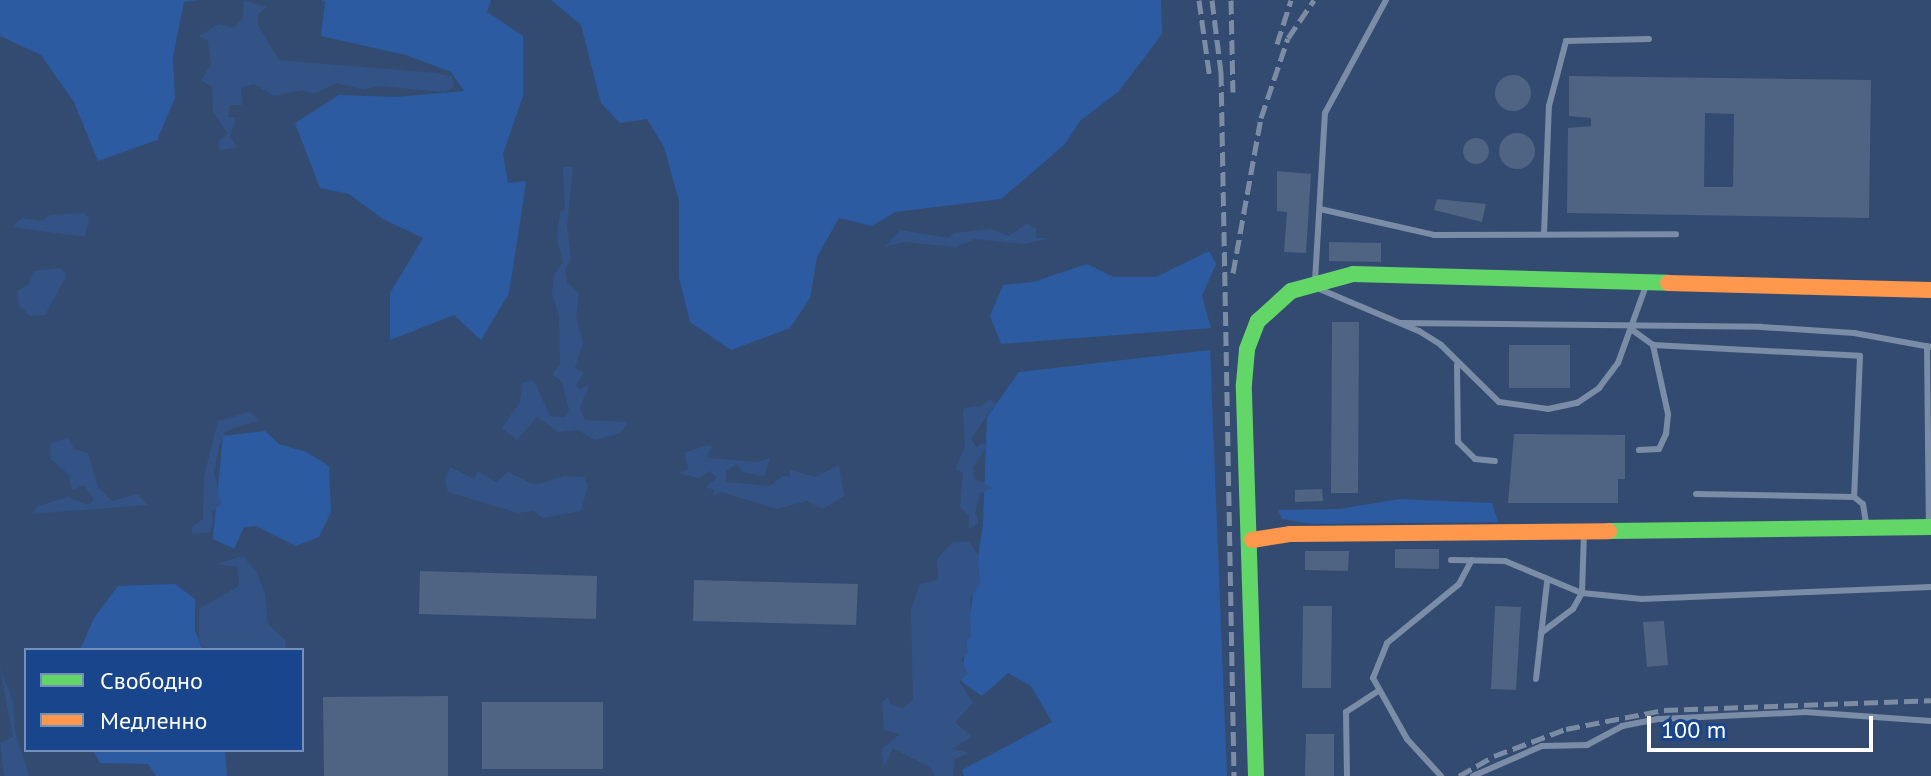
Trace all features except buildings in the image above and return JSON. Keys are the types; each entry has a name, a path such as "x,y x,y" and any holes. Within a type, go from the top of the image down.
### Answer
{"street":[{"path":"1256,776 1247,349 1258,321 1291,291 1311,283 1353,274 1931,290"},
{"path":"1252,540 1290,534 1930,527"}],"lane":[{"path":"1386,0 1325,113 1320,209 1311,283 1401,323 1441,345 1457,365 1499,402 1548,409 1577,403 1599,388 1618,363 1647,282"},
{"path":"1544,234 1549,106 1566,41 1649,39"},
{"path":"1320,209 1434,235 1676,234"},
{"path":"1401,323 1631,329 1761,327 1929,346 1930,527"},
{"path":"1631,329 1653,345 1860,356 1854,497"},
{"path":"1639,450 1659,449 1666,434 1668,414 1653,345"},
{"path":"1457,365 1458,442 1475,459 1495,461"},
{"path":"1696,494 1854,497 1863,504 1866,528"},
{"path":"1541,633 1573,609 1582,593 1584,531"},
{"path":"1451,560 1505,561 1547,582 1582,593 1677,599 1931,587"},
{"path":"1441,776 1407,739 1377,692 1375,661 1387,643 1459,584 1472,560"},
{"path":"1536,679 1547,582"},
{"path":"1347,776 1346,712 1377,692"},
{"path":"1473,776 1542,746 1587,745 1622,726 1659,719 1805,712 1931,721"}],"shaded area":[{"path":"0,0 198,0 184,2 173,56 175,98 157,140 98,161 74,102 41,55 0,36"},
{"path":"244,0 267,7 258,14 258,25 279,60 436,73 452,76 454,87 445,92 378,86 364,90 337,83 313,94 302,90 274,96 254,84 241,88 242,105 230,105 228,117 236,117 230,136 237,147 220,150 219,141 228,134 213,111 212,87 201,80 211,64 208,41 199,36 219,24 234,28 243,17"},
{"path":"321,0 491,0 487,12 523,36 523,96 503,154 508,183 526,181 509,293 481,340 454,315 390,340 390,293 423,238 383,219 349,194 320,188 295,123 339,95 396,97 464,91 451,72 406,55 321,36 325,2"},
{"path":"551,0 1161,0 1162,34 1119,91 1080,121 1064,145 1001,199 895,212 872,226 839,218 817,257 810,298 790,328 731,350 690,322 679,278 679,201 664,147 647,119 620,123 601,103 581,25"},
{"path":"563,167 573,167 567,226 571,258 565,271 567,282 579,294 576,317 583,342 575,368 584,372 576,385 579,389 589,385 580,408 585,420 628,422 620,433 595,440 578,430 559,432 537,417 517,440 502,428 520,402 522,383 532,380 550,416 565,417 569,410 562,382 552,374 560,365 559,316 552,293 554,274 563,263 557,238 560,213 565,209"},
{"path":"84,213 89,218 85,237 12,227 22,218 42,221 50,215"},
{"path":"1027,224 1036,229 1036,238 1052,238 1023,244 975,239 956,247 904,242 885,247 900,230 949,238 955,233 993,229 1008,236"},
{"path":"1209,251 1216,264 1202,296 1211,328 1001,344 990,316 1003,285 1033,282 1087,264 1113,277 1156,277"},
{"path":"61,268 67,275 45,315 30,316 19,305 17,291 28,285 34,271"},
{"path":"1210,350 1227,776 964,776 962,770 1052,722 1031,686 1008,673 982,696 961,681 983,523 987,417 1019,372"},
{"path":"990,399 995,404 971,439 977,448 981,443 987,446 973,467 975,479 993,488 980,493 975,513 979,523 969,529 969,516 960,507 963,473 955,469 965,447 963,414 964,408 982,406"},
{"path":"250,412 259,420 226,431 219,446 214,472 221,504 212,511 210,532 193,534 191,528 203,519 204,476 218,421"},
{"path":"265,431 279,444 306,452 329,466 331,512 319,537 296,546 256,526 244,527 234,549 213,539 223,436"},
{"path":"68,438 74,449 88,453 98,488 112,501 138,494 147,505 31,514 38,506 68,497 88,505 94,500 84,485 72,490 69,475 51,459 50,444"},
{"path":"710,445 713,448 706,456 711,458 758,462 770,458 764,476 742,472 737,464 726,471 726,482 770,486 783,476 790,477 790,470 815,477 839,465 844,496 823,509 807,501 777,509 721,492 712,497 715,490 705,487 717,478 710,471 698,478 679,473 688,469 685,452"},
{"path":"450,467 474,479 478,471 496,482 508,472 535,485 564,476 584,477 588,485 581,511 543,518 534,511 518,513 448,492 445,479"},
{"path":"1400,499 1492,503 1498,522 1312,524 1282,519 1278,510 1339,509"},
{"path":"953,542 969,542 978,556 980,584 970,599 971,637 966,642 968,653 961,659 968,674 959,681 973,703 955,722 972,737 952,749 969,753 954,759 953,776 935,776 931,768 893,748 884,767 881,750 900,734 884,730 882,702 888,697 890,704 903,708 913,700 911,609 920,584 938,580 937,559"},
{"path":"243,556 256,571 265,593 268,624 285,640 286,648 208,648 199,642 199,609 239,586 238,567 217,564"},
{"path":"175,584 195,599 195,631 202,648 81,648 94,618 118,586"},
{"path":"0,667 13,702 15,732 29,776 4,776 0,743 13,737"},
{"path":"94,752 225,752 227,776 156,776 148,764 100,763"}],"railway":[{"path":"1199,0 1210,79"},
{"path":"1212,0 1221,72 1234,776"},
{"path":"1231,0 1233,92"},
{"path":"1277,44 1291,0"},
{"path":"1233,273 1261,118 1288,38 1314,0"},
{"path":"1459,776 1494,756 1566,729 1664,710 1931,700"}],"traffic: fast":[{"path":"1256,776 1244,384 1247,349 1258,321 1291,291 1353,274 1668,283"},
{"path":"1609,531 1931,527"}],"traffic: slow":[{"path":"1668,283 1931,290"},
{"path":"1252,540 1290,534 1609,531"}]}
